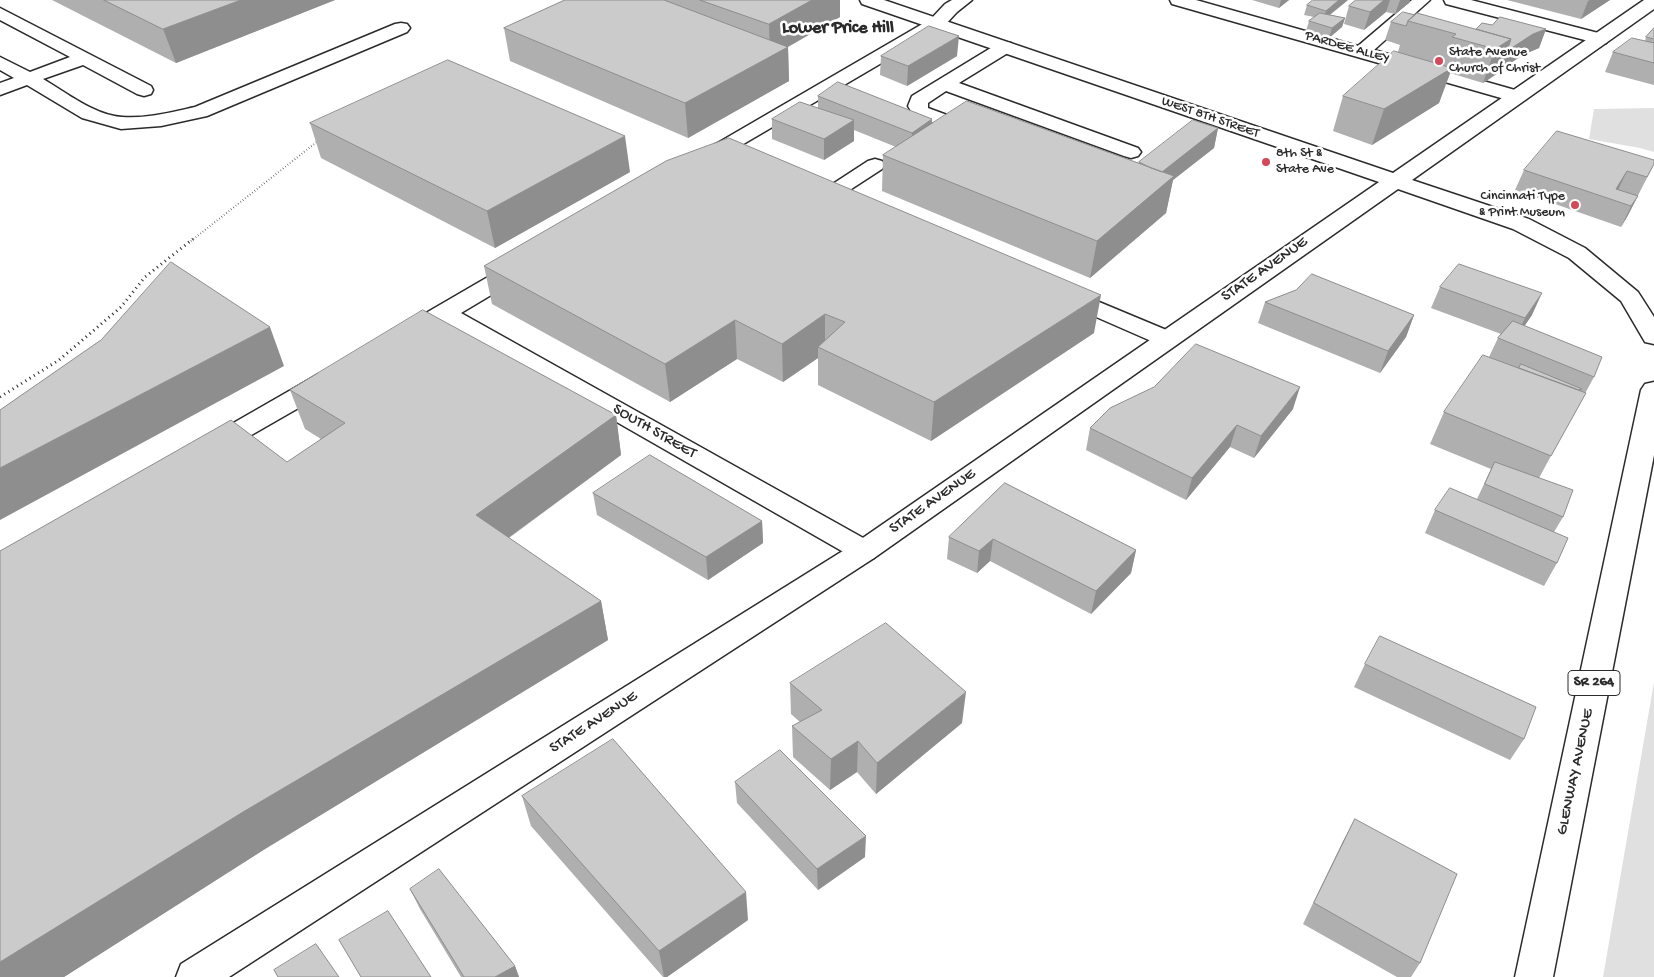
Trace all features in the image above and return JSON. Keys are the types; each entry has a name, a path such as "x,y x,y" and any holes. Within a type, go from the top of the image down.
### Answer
{"main road":[{"name":"WEST 8TH STREET","path":"868,0 1521,224 1577,253 1630,297 1654,337"},
{"path":"682,172 936,23 951,8 964,0"},
{"name":"PARDEE ALLEY","path":"1178,0 1515,96"},
{"path":"1361,52 1422,0"},
{"path":"1452,0 1600,39"},
{"name":"STATE AVENUE","path":"195,977 864,551 1654,1"},
{"path":"0,13 144,90"},
{"path":"1402,18 1419,22"},
{"path":"0,62 89,114 121,123 161,120 200,112 401,28"},
{"path":"994,139 921,112 917,106 919,100 1005,47"},
{"path":"0,90 85,58"},
{"path":"944,84 1131,152 1111,167"},
{"path":"724,147 751,158"},
{"path":"832,193 875,165"},
{"path":"384,348 537,258"},
{"path":"1040,284 1167,339"},
{"name":"SOUTH STREET","path":"444,313 864,551"},
{"path":"196,456 341,372"},
{"name":"GLENWAY AVENUE","path":"1534,977 1654,390"}],"path":[{"path":"0,397 58,360 121,307 145,277 324,136"}],"shaded area":[{"path":"1654,108 1654,152 1589,139 1594,109"},
{"path":"1654,682 1654,977 1603,977"}],"building":[{"path":"104,0 241,0 163,29"},
{"path":"565,0 664,0 788,47 685,103 504,28"},
{"path":"700,0 812,0 769,24"},
{"path":"1313,0 1339,0 1326,11 1307,5"},
{"path":"1356,0 1384,0 1370,12 1349,6"},
{"path":"1403,12 1415,15 1408,21 1406,26 1391,22"},
{"path":"1320,13 1345,18 1332,28 1309,21"},
{"path":"1417,13 1511,39 1495,49 1452,37 1456,34 1408,21"},
{"path":"1500,17 1546,29 1533,34 1507,51 1511,39 1476,29 1482,23 1492,25"},
{"path":"929,26 959,36 908,66 881,56"},
{"path":"1654,28 1654,39 1646,37"},
{"path":"1632,38 1654,43 1654,63 1613,52"},
{"path":"1394,51 1452,68 1384,109 1343,96"},
{"path":"448,60 625,136 487,211 310,123"},
{"path":"838,82 932,119 912,133 818,96"},
{"path":"967,101 1174,176 1097,241 883,155"},
{"path":"800,102 854,120 824,139 772,119"},
{"path":"1193,120 1218,128 1162,172 1139,162"},
{"path":"1557,131 1654,160 1654,164 1647,177 1627,171 1616,189 1638,196 1631,206 1524,170"},
{"path":"729,138 1101,295 934,402 818,347 845,322 825,314 782,344 735,320 665,364 484,266 666,161"},
{"path":"171,262 270,327 0,468 0,410 101,340"},
{"path":"1459,264 1542,293 1525,318 1440,287"},
{"path":"1312,274 1414,315 1388,351 1265,302 1296,290"},
{"path":"423,310 616,415 476,515 601,601 243,812 0,962 0,551 231,420 287,462 345,423 290,390"},
{"path":"1513,321 1602,357 1594,377 1498,338"},
{"path":"1196,344 1300,387 1261,436 1237,425 1192,478 1090,428 1110,408 1154,387"},
{"path":"1483,355 1586,393 1551,456 1444,412"},
{"path":"1521,364 1582,389 1579,390 1519,368"},
{"path":"650,455 762,521 706,557 593,493"},
{"path":"1495,462 1573,490 1563,517 1485,484"},
{"path":"1005,483 1136,550 1096,591 993,539 979,551 949,537"},
{"path":"1450,488 1568,538 1557,563 1435,510"},
{"path":"886,623 966,692 877,763 858,741 831,759 792,726 822,710 790,683"},
{"path":"1380,636 1536,707 1524,739 1365,664"},
{"path":"613,739 746,892 659,951 522,796"},
{"path":"780,750 866,836 817,869 735,782"},
{"path":"1355,819 1457,874 1420,963 1314,903"},
{"path":"439,869 515,966 495,977 464,977 410,889"},
{"path":"388,911 431,977 361,977 339,940"},
{"path":"316,944 339,977 278,977 274,970"}],"place":[{"name":"State Avenue Church of Christ","path":"1439,61"},
{"name":"8th St & State Ave","path":"1266,162"},
{"name":"Cincinnati Type & Print Museum","path":"1575,205"}],"district":[{"name":"Lower Price Hill","path":"838,29"}]}
